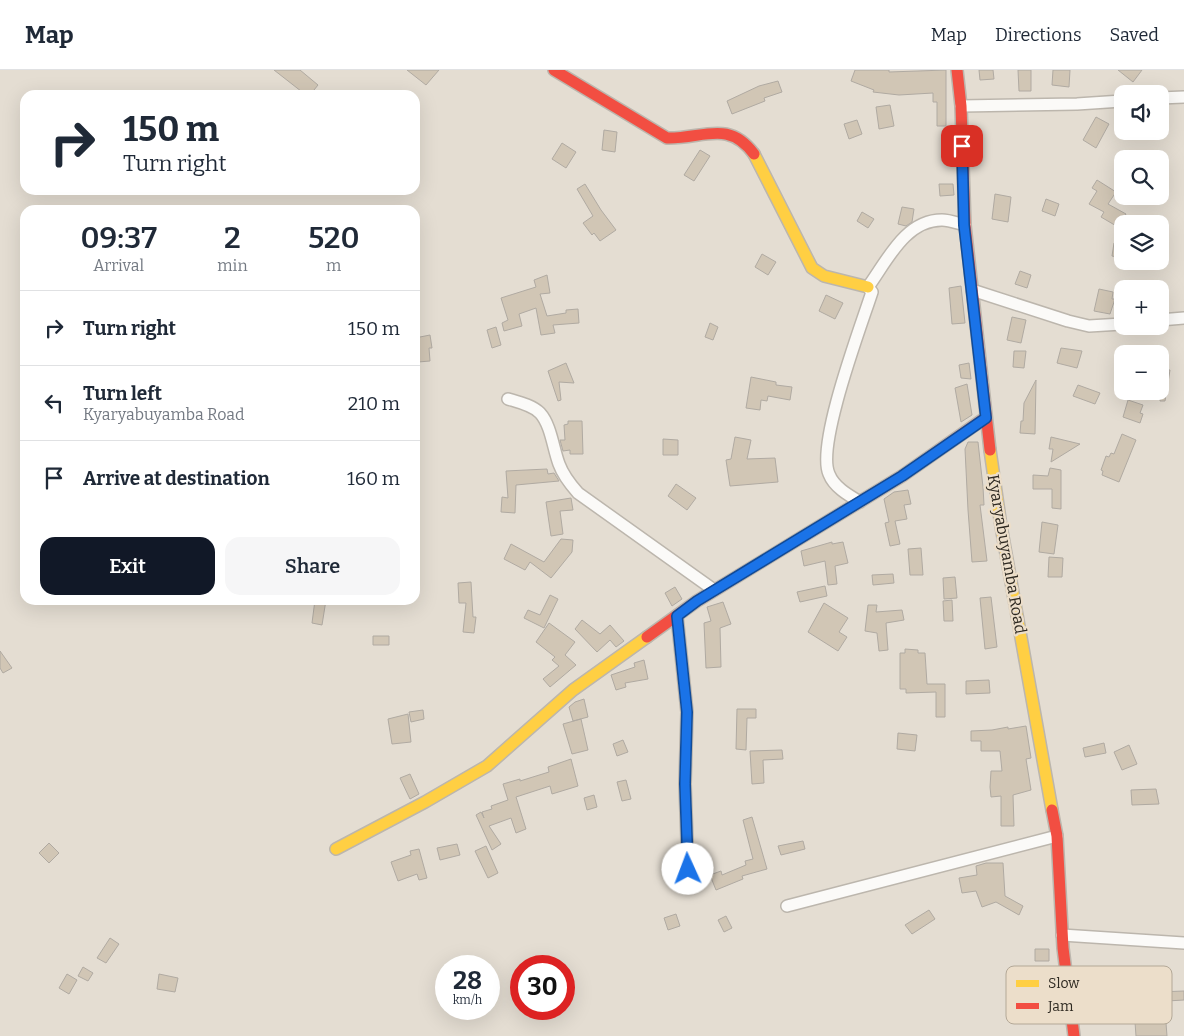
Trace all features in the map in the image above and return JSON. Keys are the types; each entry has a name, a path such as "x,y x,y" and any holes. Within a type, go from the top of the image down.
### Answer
{"street":[{"path":"554,70 667,138 685,138 718,132 726,132 740,138 751,148 759,160 812,268 824,276 868,287 872,292 845,372 826,450 829,475 843,492 860,502"},
{"name":"Kyaryabuyamba Road","path":"957,70 961,106 964,225 986,418 1001,526 1057,836 1062,935 1066,966"},
{"path":"1169,98 1184,97"},
{"path":"961,106 1114,102"},
{"path":"868,287 898,244 910,231 920,224 944,220 964,225"},
{"path":"972,290 1075,323 1089,326 1114,324"},
{"path":"1169,319 1184,318"},
{"path":"508,399 539,412 545,420 560,466 578,493 714,590"},
{"path":"336,849 426,802 487,766 573,690 714,590 902,476 986,418"},
{"path":"677,616 687,712 685,784 688,869"},
{"path":"787,906 1057,836"},
{"path":"1062,935 1184,943"}],"building":[{"path":"274,70 300,70 318,85 314,90 300,90"},
{"path":"407,70 439,70 426,85"},
{"path":"855,70 889,70 889,72 946,70 946,126 937,126 937,102 933,102 933,93 899,95 873,92 874,90 851,81"},
{"path":"979,70 993,70 994,79 980,80"},
{"path":"1018,70 1031,70 1031,91 1019,91"},
{"path":"1053,70 1070,70 1069,87 1052,85"},
{"path":"1118,70 1142,70 1133,82"},
{"path":"778,81 782,92 764,98 765,101 732,114 727,101 759,86"},
{"path":"890,105 894,126 879,129 876,107"},
{"path":"1096,117 1109,124 1096,148 1083,140"},
{"path":"857,120 862,134 849,139 844,124"},
{"path":"604,130 617,132 615,152 602,150"},
{"path":"562,143 576,152 566,168 552,159"},
{"path":"700,150 710,156 694,181 684,175"},
{"path":"1097,180 1114,191 1114,195 1108,204 1125,215 1114,215 1114,225 1101,217 1104,212 1089,204 1097,191 1092,188"},
{"path":"585,184 616,230 600,241 594,233 592,235 583,223 593,216 577,189"},
{"path":"939,184 953,184 954,195 940,196"},
{"path":"995,194 1011,197 1008,222 992,219"},
{"path":"1046,199 1059,204 1055,216 1042,211"},
{"path":"902,207 914,209 912,222 906,226 898,224"},
{"path":"862,212 874,219 868,228 857,221"},
{"path":"762,254 776,262 768,275 755,267"},
{"path":"1020,271 1031,275 1027,288 1015,284"},
{"path":"547,275 550,293 540,294 547,316 566,313 566,310 578,309 579,323 553,325 555,333 541,335 536,308 519,314 522,326 504,331 502,323 508,320 501,298 536,287 534,280"},
{"path":"961,286 965,323 952,324 949,288"},
{"path":"1099,289 1113,292 1112,299 1114,299 1114,302 1110,314 1094,311"},
{"path":"826,295 843,303 835,319 819,311"},
{"path":"1012,317 1026,320 1021,343 1007,340"},
{"path":"710,323 718,327 713,340 705,337"},
{"path":"496,327 501,345 492,348 487,330"},
{"path":"430,335 432,348 429,348 430,361 420,362 420,337"},
{"path":"1061,348 1082,351 1077,368 1057,363"},
{"path":"1014,351 1026,351 1024,368 1013,367"},
{"path":"566,363 574,383 559,382 561,400 558,401 548,371"},
{"path":"969,363 971,379 961,378 959,365"},
{"path":"751,377 776,382 776,385 792,387 790,400 768,396 767,401 761,400 760,410 746,408"},
{"path":"1036,380 1035,434 1020,433 1024,403"},
{"path":"967,384 972,415 961,422 955,388"},
{"path":"1078,385 1100,393 1095,404 1073,396"},
{"path":"1128,400 1143,405 1140,413 1143,414 1140,423 1123,417"},
{"path":"568,421 582,421 583,454 570,454 570,450 563,451 560,440 565,440 564,425 568,424"},
{"path":"1122,434 1136,440 1119,482 1102,475 1103,471 1101,470 1106,456 1109,457 1111,453 1114,454"},
{"path":"735,437 751,440 747,459 775,458 778,482 730,486 726,460 731,459"},
{"path":"1051,437 1080,444 1051,462 1053,449 1049,449"},
{"path":"663,439 678,440 678,455 663,455"},
{"path":"968,442 978,442 984,505 980,505 987,561 972,562 965,449"},
{"path":"1050,468 1061,470 1061,509 1052,508 1052,489 1033,489 1033,475 1048,476"},
{"path":"547,469 548,474 554,473 559,481 516,485 515,513 501,512 502,497 508,498 506,471"},
{"path":"676,484 696,498 687,510 668,496"},
{"path":"908,490 911,504 904,505 907,519 895,521 900,544 890,546 885,523 889,522 884,499 894,492"},
{"path":"571,498 573,510 560,511 563,534 551,536 546,502"},
{"path":"1042,522 1058,525 1054,554 1039,552"},
{"path":"561,539 573,540 572,552 551,578 530,562 525,570 504,559 511,544 544,562"},
{"path":"832,542 832,544 843,542 848,563 835,566 837,584 828,585 825,561 804,566 801,551"},
{"path":"921,548 923,575 910,575 908,549"},
{"path":"1049,557 1063,558 1062,577 1048,577"},
{"path":"893,574 894,583 873,585 872,575"},
{"path":"955,577 957,598 944,599 943,578"},
{"path":"471,582 473,617 476,617 474,633 463,632 466,603 459,603 458,583"},
{"path":"825,586 827,596 800,602 797,592"},
{"path":"675,587 682,599 672,606 665,593"},
{"path":"550,595 558,599 544,628 524,618 528,610 540,615"},
{"path":"991,597 997,647 985,649 980,598"},
{"path":"952,600 953,621 944,621 943,601"},
{"path":"723,602 731,624 720,628 721,667 706,668 704,623 711,621 707,607"},
{"path":"824,603 848,618 839,632 847,637 838,651 808,632"},
{"path":"314,605 325,605 322,625 312,623"},
{"path":"868,605 877,605 876,612 902,610 904,620 886,623 888,650 879,651 877,633 865,631"},
{"path":"582,620 600,634 610,625 624,641 616,647 610,640 597,652 575,629"},
{"path":"549,623 575,642 565,655 576,665 550,687 543,679 559,666 552,660 555,657 536,642"},
{"path":"373,636 389,636 389,645 373,645"},
{"path":"905,649 918,650 918,653 925,653 927,684 945,684 945,717 936,717 936,692 906,693 906,689 900,689 900,653 905,653"},
{"path":"0,651 12,668 3,673 0,668"},
{"path":"644,660 648,679 625,683 626,687 616,690 611,675 635,667 634,663"},
{"path":"989,680 990,693 966,694 966,681"},
{"path":"584,699 588,717 573,721 569,707 575,702"},
{"path":"737,709 756,709 756,718 747,718 746,750 736,749"},
{"path":"423,710 424,719 411,722 409,712"},
{"path":"408,714 411,742 392,744 388,719"},
{"path":"581,719 588,750 572,754 563,724"},
{"path":"1026,726 1031,758 1026,759 1031,790 1013,795 1014,826 1001,826 1001,796 991,797 990,787 991,771 1002,771 1000,751 981,751 981,741 971,741 971,731"},
{"path":"898,733 917,735 915,751 897,749"},
{"path":"623,740 628,752 617,756 613,744"},
{"path":"1104,743 1106,753 1085,757 1083,748"},
{"path":"1129,745 1137,764 1122,770 1114,752"},
{"path":"782,750 783,759 763,760 764,783 752,784 750,751"},
{"path":"571,759 578,786 552,794 550,786 516,797 526,829 516,833 511,818 489,826 501,844 492,850 476,815 481,812 484,818 482,812 492,809 491,806 508,800 503,784 549,772 548,767"},
{"path":"410,774 419,794 410,799 400,778"},
{"path":"626,780 631,799 622,801 617,782"},
{"path":"1156,789 1159,804 1132,805 1131,790"},
{"path":"594,795 597,807 587,810 584,798"},
{"path":"752,817 767,869 742,876 743,879 716,890 710,875 721,871 722,875 746,865 745,861 753,859 743,820"},
{"path":"803,841 805,849 781,855 778,846"},
{"path":"49,843 59,853 49,863 39,853"},
{"path":"457,844 460,855 440,860 437,848"},
{"path":"486,846 498,873 488,878 475,851"},
{"path":"419,849 427,878 419,880 417,874 398,881 391,862 411,855 410,851"},
{"path":"697,852 706,852 706,865 697,865"},
{"path":"986,863 1003,863 1005,896 1023,906 1019,915 996,902 982,907 976,891 962,893 959,878 977,875 976,866"},
{"path":"929,910 935,919 912,934 905,925"},
{"path":"676,914 680,926 668,930 664,918"},
{"path":"726,916 732,928 724,932 718,920"},
{"path":"110,938 119,944 106,963 97,958"},
{"path":"1035,949 1049,949 1049,961 1035,961"},
{"path":"83,967 93,973 88,981 78,976"},
{"path":"67,974 77,980 69,994 59,988"},
{"path":"159,974 178,978 175,992 157,989"},
{"path":"1172,991 1184,991 1184,1000 1172,1001"},
{"path":"1135,1024 1166,1024 1167,1036 1136,1036"}],"traffic: slow":[{"path":"754,154 812,268 824,276 868,287"},
{"path":"990,450 1001,526 1052,810"},
{"path":"336,849 425,802 487,766 573,690 647,637"}],"traffic: jam":[{"path":"554,70 667,138 714,133 725,134 744,143 754,154"},
{"path":"957,70 961,106 965,225 990,450"},
{"path":"647,637 697,601 902,476 985,418"},
{"path":"1052,810 1057,836 1065,966"},
{"path":"1072,1024 1074,1036"}],"route":[{"path":"688,869 685,784 688,731 677,616 697,601 902,476 986,418 964,225 962,146"}]}
